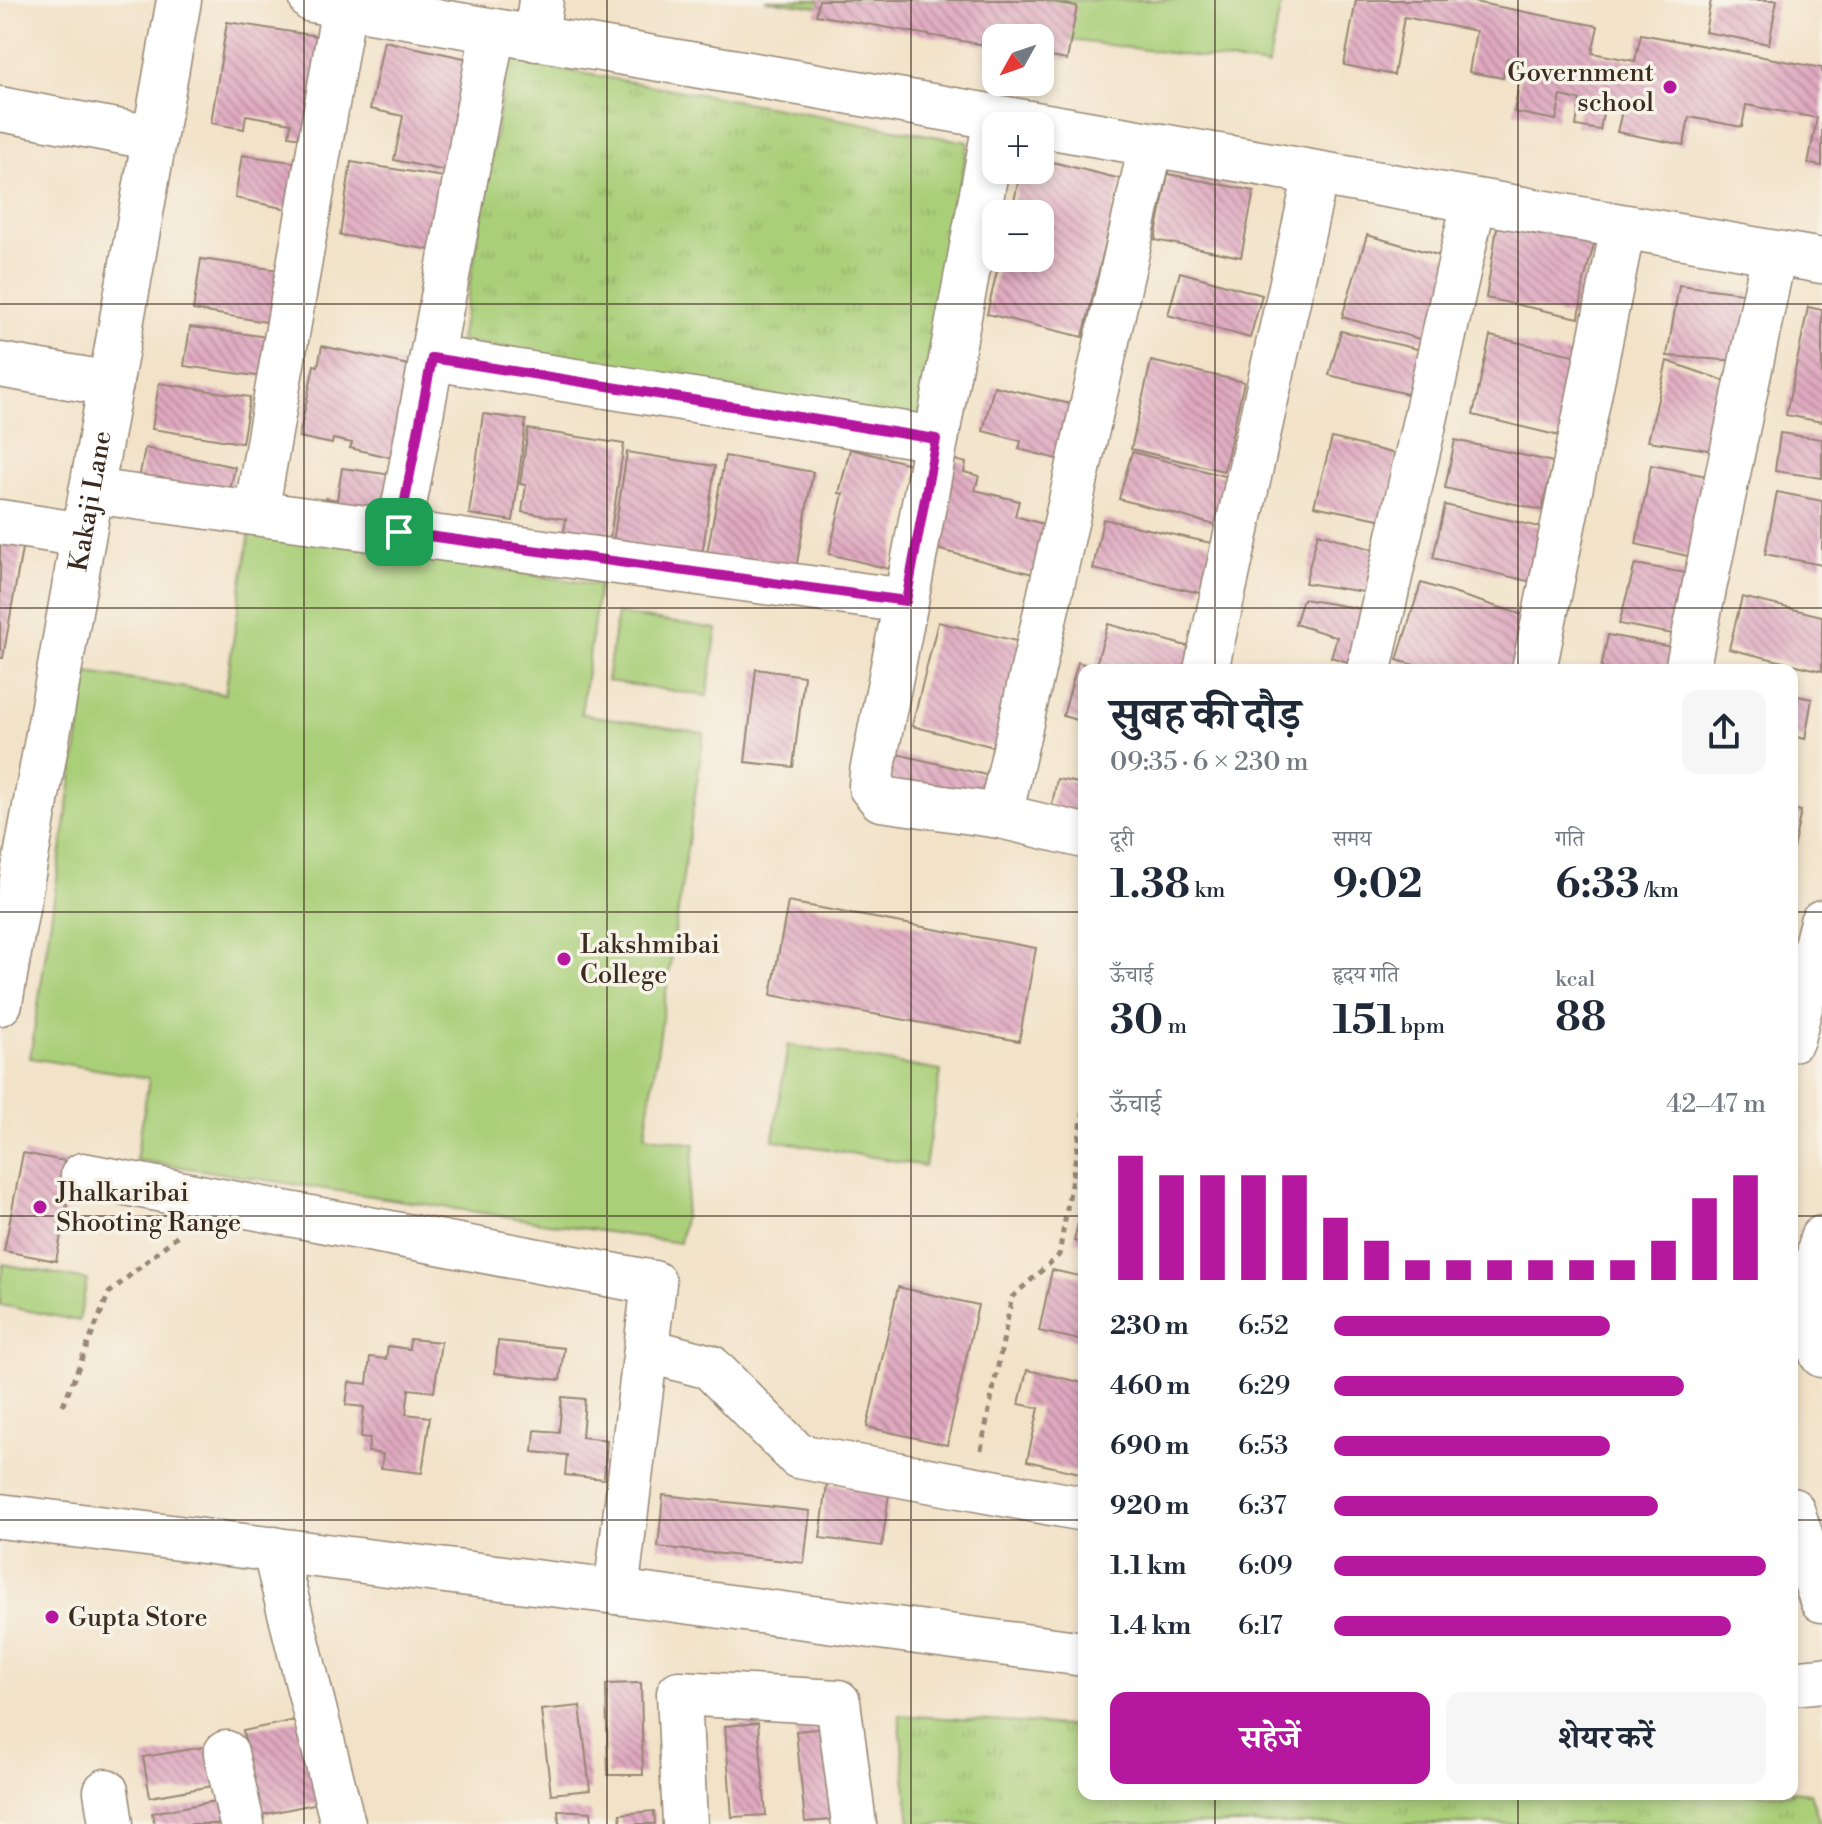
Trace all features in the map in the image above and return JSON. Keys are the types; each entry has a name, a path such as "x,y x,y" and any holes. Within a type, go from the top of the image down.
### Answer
{"street":[{"name":"Kakaji Lane","path":"2,981 179,0"},
{"path":"256,513 328,3 493,31 538,19 982,115"},
{"path":"399,532 493,31"},
{"path":"0,109 154,138"},
{"path":"1054,128 1822,261"},
{"path":"1000,816 1151,145"},
{"path":"1207,664 1316,174"},
{"path":"984,184 871,787 881,799 1000,816 1078,835"},
{"path":"1370,664 1474,201"},
{"path":"1535,664 1623,227"},
{"path":"1688,664 1774,253"},
{"path":"432,358 936,439"},
{"path":"0,365 111,384"},
{"path":"91,491 906,601"},
{"path":"0,522 83,535"},
{"path":"1798,1016 1822,922"},
{"path":"83,1175 654,1283 616,1592"},
{"path":"1822,1238 1813,1289 1822,1355"},
{"path":"646,1350 710,1367 798,1456 1078,1508"},
{"path":"0,1516 1078,1653"},
{"path":"1798,1528 1822,1600"},
{"path":"274,1549 343,1824"},
{"path":"1798,1682 1822,1680"},
{"path":"685,1824 679,1693 838,1702 854,1824"},
{"path":"226,1753 242,1824"}],"path":[{"path":"973,1488 1012,1297 1059,1255 1078,1144"},
{"path":"63,1405 109,1293 219,1201"}],"green space":[{"path":"765,0 1282,0 1268,66 1054,38 1054,24 982,24 982,28"},
{"path":"508,60 968,142 920,422 460,341"},
{"path":"250,531 599,585 581,714 704,733 645,1136 695,1144 680,1243 136,1160 149,1078 30,1058 88,673 225,694"},
{"path":"617,614 717,629 707,696 607,681"},
{"path":"788,1045 941,1071 925,1166 773,1140"},
{"path":"4,1264 87,1280 79,1321 0,1305"},
{"path":"899,1715 1078,1727 1078,1800 1798,1800 1798,1792 1810,1793 1820,1824 910,1824"}],"building":[{"path":"819,0 1042,0 1077,6 1067,60 1054,58 1054,24 982,24 982,45 816,15"},
{"name":"Government school","path":"1356,0 1464,0 1598,26 1592,53 1635,61 1641,34 1822,68 1822,166 1808,164 1817,118 1746,105 1742,127 1689,117 1684,145 1617,132 1622,111 1604,107 1600,130 1576,126 1580,100 1561,96 1556,120 1514,112 1523,61 1507,58 1503,78 1469,72 1476,31 1404,17 1394,75 1344,65"},
{"name":"Government school","path":"1711,0 1777,0 1769,44 1705,32"},
{"path":"227,22 331,38 315,140 289,136 291,123 246,115 244,129 211,123"},
{"path":"384,41 469,59 446,171 394,160 403,116 370,109"},
{"path":"242,155 307,164 301,212 235,198"},
{"path":"351,162 450,178 438,251 340,235"},
{"path":"1054,162 1121,179 1083,337 987,314 997,272 1054,272 1054,200 1014,200 1018,184 1054,184"},
{"path":"1168,174 1254,191 1241,257 1155,240"},
{"path":"1499,215 1595,241 1584,281 1579,318 1486,298"},
{"path":"1367,235 1452,259 1430,342 1342,317"},
{"path":"201,259 293,272 285,325 193,310"},
{"path":"1180,272 1262,295 1250,338 1168,315"},
{"path":"1679,285 1750,294 1738,361 1667,356"},
{"path":"1808,307 1822,310 1822,422 1786,415"},
{"path":"190,327 284,339 278,379 184,366"},
{"path":"1341,331 1430,352 1424,398 1329,375"},
{"path":"1490,336 1582,357 1564,437 1473,415"},
{"path":"322,346 422,368 402,460 350,448 352,443 333,439 332,444 299,437 314,365 318,366"},
{"path":"1151,361 1244,382 1224,471 1131,449"},
{"path":"1667,361 1728,382 1716,451 1648,441"},
{"path":"159,383 250,397 242,443 152,429"},
{"path":"994,386 1083,407 1061,460 1019,449 1021,441 983,431"},
{"path":"483,414 526,420 513,521 469,514"},
{"path":"528,429 624,444 609,544 563,537 566,519 522,512 526,485 520,484"},
{"path":"1780,433 1822,439 1822,478 1775,471"},
{"path":"1332,438 1396,454 1389,521 1314,506"},
{"path":"1455,440 1553,462 1542,510 1445,488"},
{"path":"145,448 235,467 228,499 139,479"},
{"path":"850,449 915,465 889,569 829,554"},
{"path":"627,452 715,466 702,556 613,542"},
{"path":"1132,452 1228,477 1215,525 1119,499"},
{"path":"725,456 813,472 794,580 705,564"},
{"path":"948,458 966,463 964,472 979,476 975,490 1019,501 1015,516 1050,526 1037,575 925,546"},
{"path":"1651,465 1717,478 1700,559 1636,544"},
{"path":"342,468 400,476 392,523 323,514 326,498 337,500"},
{"path":"1777,492 1822,501 1822,565 1765,554"},
{"path":"1445,505 1556,531 1544,585 1433,558"},
{"path":"1103,519 1211,543 1200,593 1093,569"},
{"path":"0,533 24,537 3,658 0,658"},
{"path":"1318,533 1381,552 1370,593 1305,583"},
{"path":"1635,564 1697,575 1684,636 1619,624"},
{"path":"1421,583 1533,618 1519,664 1410,664 1397,660"},
{"path":"1742,597 1822,616 1822,671 1729,649"},
{"path":"1303,599 1368,610 1361,664 1331,657 1337,637 1295,624"},
{"path":"938,622 1028,644 1002,749 912,726"},
{"path":"1108,624 1197,649 1193,664 1096,664"},
{"path":"1608,635 1682,649 1676,664 1602,664"},
{"path":"1078,662 1084,664 1078,664 1078,720 1063,716"},
{"path":"756,669 804,676 793,767 745,762"},
{"path":"1798,696 1812,699 1805,739 1798,737"},
{"path":"884,751 999,778 995,809 880,781"},
{"path":"1057,779 1078,783 1078,822 1050,815"},
{"path":"788,902 1036,948 1019,1041 771,995"},
{"name":"Jhalkaribai Shooting Range","path":"23,1153 75,1163 56,1261 4,1251"},
{"path":"1052,1270 1078,1276 1078,1340 1039,1331"},
{"path":"898,1287 978,1305 947,1445 867,1427"},
{"path":"410,1339 441,1342 434,1392 409,1389 406,1414 430,1417 422,1473 381,1468 383,1454 368,1452 370,1438 361,1437 364,1407 346,1405 349,1382 367,1384 370,1357 386,1359 388,1346 409,1349"},
{"path":"498,1341 564,1348 560,1380 495,1373"},
{"path":"1027,1370 1078,1382 1078,1473 1027,1461 1039,1408 1019,1404"},
{"path":"562,1397 585,1399 582,1437 607,1440 604,1479 565,1475 567,1455 533,1452 535,1430 559,1432"},
{"path":"827,1484 889,1493 882,1546 820,1538"},
{"path":"663,1495 810,1511 804,1563 658,1547"},
{"path":"641,1683 643,1775 608,1775 606,1684"},
{"path":"580,1706 590,1790 551,1794 541,1710"},
{"path":"315,1716 333,1800 261,1815 243,1731"},
{"path":"758,1723 766,1815 732,1817 725,1726"},
{"path":"837,1727 846,1819 805,1822 796,1731"},
{"path":"217,1745 224,1784 150,1797 143,1757"},
{"path":"232,1798 237,1824 154,1824 152,1813"},
{"path":"558,1810 591,1812 592,1824 559,1824"},
{"path":"654,1811 655,1824 621,1824 620,1814"}],"place":[{"name":"Government school","path":"1670,87"},
{"name":"Lakshmibai College","path":"564,959"},
{"name":"Jhalkaribai Shooting Range","path":"40,1207"},
{"name":"Gupta Store","path":"52,1617"}],"route":[{"path":"432,358 936,439 906,601 399,532 432,358"}]}
